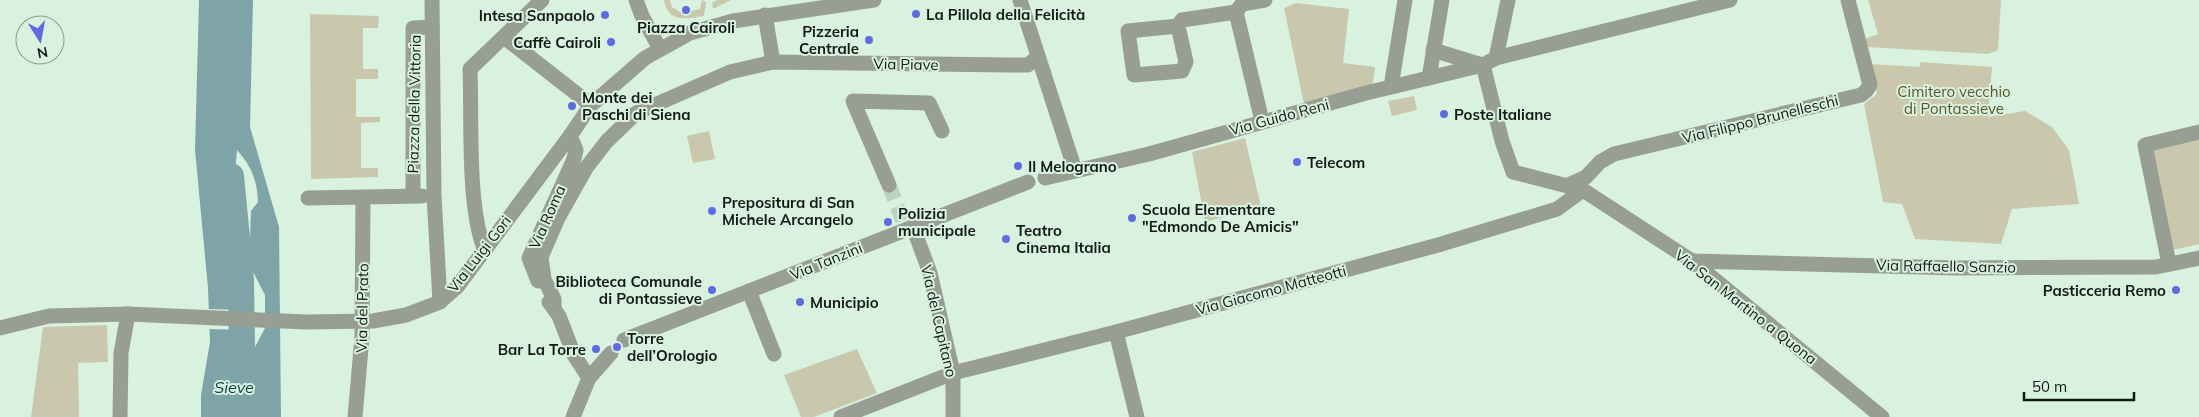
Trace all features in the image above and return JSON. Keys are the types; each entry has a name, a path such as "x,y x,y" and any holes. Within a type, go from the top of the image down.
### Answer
{"street":[{"name":"Piazza della Vittoria","path":"432,0 434,196 440,302"},
{"path":"484,248 479,235 474,190 470,69 542,0"},
{"path":"636,0 642,16 660,49"},
{"name":"Via Luigi Gori","path":"0,328 49,316 128,314 144,317 352,322 373,321 406,315 440,302 457,287 484,248 570,136 590,105 645,58 690,33 733,21 874,0"},
{"path":"1020,0 1037,58 1075,170 1046,178"},
{"path":"1178,26 1128,31 1134,75 1182,71 1186,62 1178,26 1182,20 1265,0"},
{"path":"1394,86 1392,81 1405,0"},
{"path":"1430,78 1442,0"},
{"path":"1433,50 1490,61 1508,0"},
{"name":"Via Guido Reni","path":"1075,170 1149,154 1262,121 1394,86 1730,0"},
{"name":"Via Filippo Brunelleschi","path":"1568,185 1586,177 1600,162 1614,154 1851,97 1866,91 1870,85 1848,0"},
{"path":"1240,5 1262,121"},
{"path":"765,15 773,62"},
{"name":"Piazza della Vittoria","path":"413,196 413,28 432,27"},
{"path":"504,37 590,105"},
{"name":"Via Piave","path":"554,308 554,298 544,279 541,257 558,218 577,185 607,141 636,113 730,72 773,62 1009,65 1028,64 1037,58"},
{"name":"Via San Martino a Quona","path":"1490,61 1502,141 1513,172 1583,190 1692,261 1882,417"},
{"path":"889,185 853,101 929,103 942,132"},
{"path":"2169,264 2145,145 2199,132"},
{"name":"Via Roma","path":"570,136 576,150 574,159 529,258 574,354 589,378"},
{"name":"Via Tanzini","path":"624,340 908,226 1028,182"},
{"name":"Via Giacomo Matteotti","path":"841,417 953,373 1116,332 1438,245 1538,215 1557,209 1583,190"},
{"name":"Piazza della Vittoria","path":"308,198 434,196"},
{"name":"Via del Prato","path":"355,417 362,337 363,198"},
{"name":"Via del Capitano","path":"908,226 930,274 953,373 953,417"},
{"name":"Via Raffaello Sanzio","path":"1692,261 1957,268 2156,267 2199,258"},
{"path":"749,291 774,354"},
{"path":"120,417 121,353 128,314"},
{"path":"1116,332 1137,417"},
{"path":"573,417 589,378 611,353"}],"green space":[{"path":"664,0 670,0 672,7 682,13 700,9 702,0 706,2 704,16 679,18 674,16 669,13"},
{"path":"717,0 731,0 713,9 712,3"},
{"path":"1868,0 2001,0 1998,50 1988,54 1867,47 1865,39 1878,34"},
{"path":"1296,3 1349,9 1343,63 1375,67 1373,83 1366,89 1304,104 1284,8"},
{"path":"310,14 379,16 378,28 363,28 363,69 378,69 378,79 356,79 356,117 380,117 380,122 361,123 361,168 378,168 378,177 311,179"},
{"name":"Cimitero vecchio di Pontassieve","path":"1920,62 1992,67 1988,117 2025,111 2052,127 2069,150 2079,204 2012,209 2001,244 1915,239 1902,204 1883,202 1864,104 1877,94 1870,64 1920,67"},
{"path":"1414,96 1417,110 1392,116 1388,101"},
{"path":"709,131 715,159 693,163 687,136"},
{"path":"1245,138 1261,207 1205,222 1192,152"},
{"path":"2199,140 2199,244 2173,250 2152,148"},
{"path":"107,325 108,362 78,363 79,417 31,417 43,327"},
{"path":"857,349 877,393 814,417 801,417 784,375"}],"water":[{"name":"Sieve","path":"199,0 253,0 250,127 279,227 281,417 201,417 201,395 210,342 208,288 195,150","holes":["237,150 253,174 258,202 251,211 249,264 265,295 265,328 248,360 240,335 247,330 240,310 238,292 228,266 236,236 233,213 239,204 235,175"]}],"pier":[{"path":"206,309 242,310 249,330 207,329"}],"waterway":[{"name":"Sieve","path":"231,176 241,280 243,417"}],"tunnel":[{"path":"889,185 903,221"}],"place":[{"name":"Piazza Cairoli","path":"686,10"},
{"name":"La Pillola della Felicità","path":"916,14"},
{"name":"Intesa Sanpaolo","path":"605,15"},
{"name":"Pizzeria Centrale","path":"869,40"},
{"name":"Caffè Cairoli","path":"611,42"},
{"name":"Monte dei Paschi di Siena","path":"572,106"},
{"name":"Poste Italiane","path":"1444,114"},
{"name":"Telecom","path":"1297,162"},
{"name":"Il Melograno","path":"1018,166"},
{"name":"Prepositura di San Michele Arcangelo","path":"712,211"},
{"name":"Scuola Elementare \"Edmondo De Amicis\"","path":"1132,218"},
{"name":"Polizia municipale","path":"888,222"},
{"name":"Teatro Cinema Italia","path":"1006,239"},
{"name":"Biblioteca Comunale di Pontassieve","path":"712,290"},
{"name":"Pasticceria Remo","path":"2176,290"},
{"name":"Municipio","path":"800,302"},
{"name":"Torre dell’Orologio","path":"617,347"},
{"name":"Bar La Torre","path":"596,349"}]}
